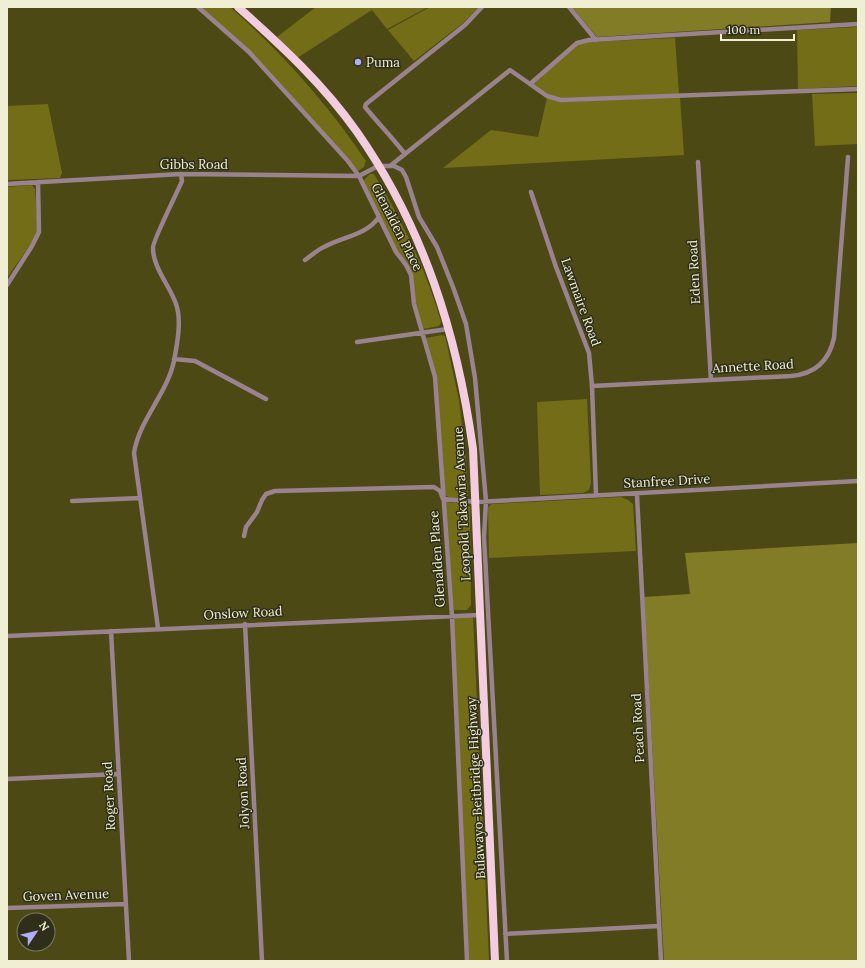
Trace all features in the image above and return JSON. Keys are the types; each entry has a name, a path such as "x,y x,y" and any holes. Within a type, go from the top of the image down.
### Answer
{"highway":[{"name":"Leopold Takawira Avenue","path":"238,7 271,36 313,80 356,131 378,166 417,239 440,296 465,394 473,449 480,615"},
{"name":"Bulawayo-Beitbridge Highway","path":"480,615 495,961"}],"street":[{"name":"Glenalden Place","path":"198,7 249,52 359,176 396,252 406,265 411,275 414,304 435,377 452,616 467,961"},
{"path":"405,154 390,135 382,129 366,107 366,104 465,24 482,7"},
{"path":"569,7 596,40"},
{"path":"530,84 577,43 596,40 858,24"},
{"path":"390,166 510,70 546,96 561,100 858,89"},
{"name":"Annette Road","path":"592,386 801,375 812,371 828,357 834,338 848,157"},
{"name":"Eden Road","path":"698,162 711,380"},
{"name":"Gibbs Road","path":"7,184 181,174 359,176 378,166"},
{"path":"378,166 397,167 404,174 419,217 438,247 466,324 475,378 486,501 484,537 489,598 493,704 507,961"},
{"path":"158,628 134,453 135,443 170,374 174,358 179,313 177,304 155,261 152,247 182,181 181,174"},
{"path":"7,285 32,246 39,232 38,182"},
{"name":"Lawmaire Road","path":"531,192 567,299 586,345 590,361 596,496"},
{"path":"305,260 322,247 346,236 364,231 379,217"},
{"path":"357,342 448,329"},
{"path":"174,358 195,361 266,399"},
{"name":"Stanfree Drive","path":"443,499 476,502 858,481"},
{"path":"244,536 246,527 257,512 266,494 275,491 434,487 440,491 443,499"},
{"name":"Peach Road","path":"637,494 661,961"},
{"path":"72,501 140,498"},
{"path":"479,579 488,580"},
{"path":"479,598 489,598"},
{"name":"Onslow Road","path":"7,636 245,624 480,615"},
{"name":"Jolyon Road","path":"245,624 262,961"},
{"name":"Roger Road","path":"111,631 129,961"},
{"path":"483,696 493,704"},
{"path":"7,779 119,774"},
{"name":"Goven Avenue","path":"7,908 126,904"},
{"path":"505,934 659,926"}],"shaded area":[{"path":"200,7 230,7 249,24 285,60 320,99 366,161 364,167 358,171 356,170 250,51"},
{"path":"316,7 428,7 387,29 372,10 297,58 277,37"},
{"path":"430,7 479,7 463,23 414,61 388,30"},
{"path":"572,7 831,7 830,22 597,37"},
{"path":"858,27 858,86 798,89 797,30"},
{"path":"675,38 679,94 562,98 547,94 533,84 578,44 590,42"},
{"path":"858,93 858,144 815,146 812,94"},
{"path":"680,97 684,155 443,168 491,130 538,137 547,98 561,102"},
{"path":"48,104 62,173 60,178 7,180 7,106"},
{"path":"370,174 374,174 394,209 421,264 441,322 439,326 423,329 415,302 414,284 363,181"},
{"path":"32,185 35,189 38,230 34,239 7,278 7,187"},
{"path":"442,335 445,336 459,400 466,460 468,496 459,499 444,495 436,378 426,338"},
{"path":"587,399 591,483 589,490 583,493 540,495 537,402"},
{"path":"621,497 633,504 636,551 489,558 488,507 492,504"},
{"path":"445,502 466,504 470,507 471,605 467,610 454,610"},
{"path":"858,543 858,961 664,961 644,597 690,594 685,553"},
{"path":"473,616 489,961 468,961 453,617"}],"place":[{"name":"Puma","path":"358,62"}]}
